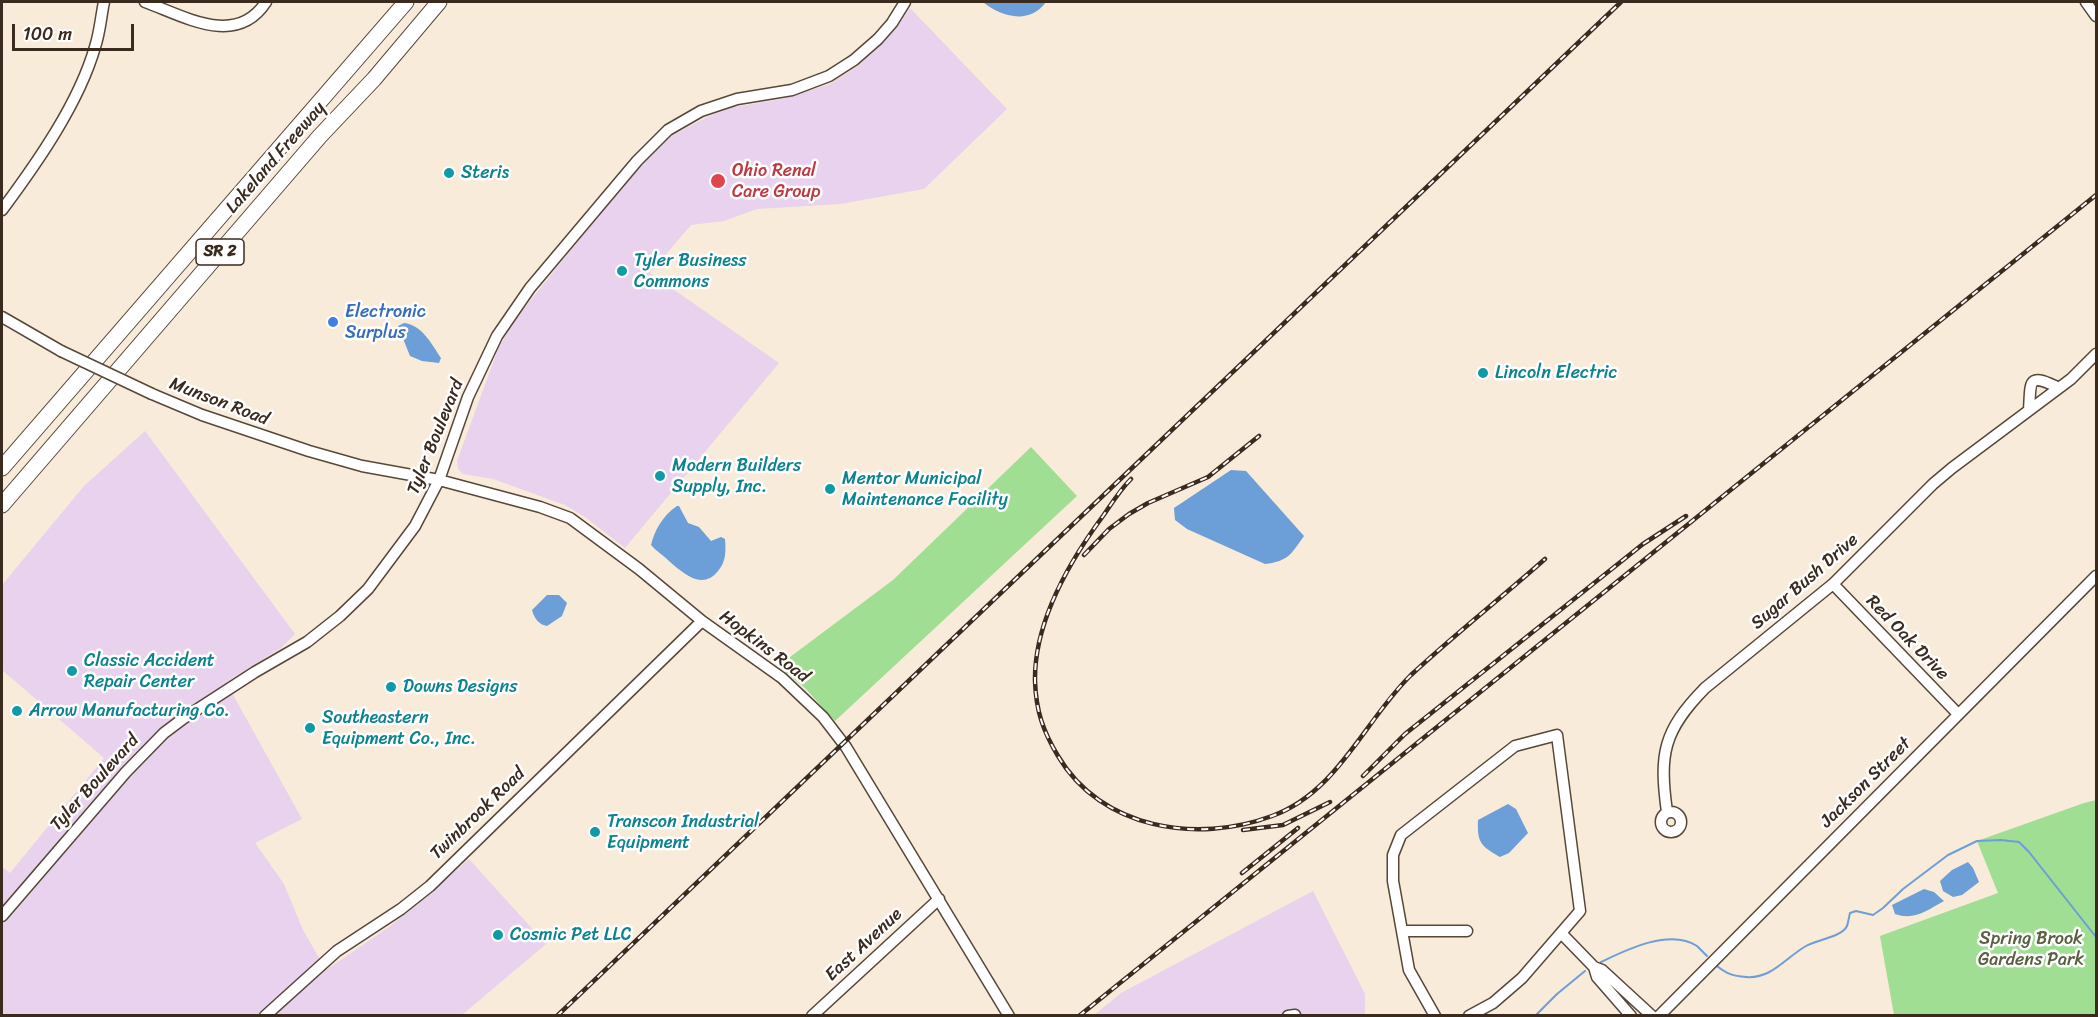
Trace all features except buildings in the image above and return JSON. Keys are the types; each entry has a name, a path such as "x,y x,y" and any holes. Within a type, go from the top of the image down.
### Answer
{"highway":[{"name":"Lakeland Freeway","path":"2,468 406,2"},
{"name":"Lakeland Freeway","path":"2,505 320,136 374,79 439,2"}],"street":[{"path":"2,210 39,156 78,88 95,47 104,2"},
{"path":"145,2 215,26 227,26 244,21 253,16 266,2"},
{"name":"Tyler Boulevard","path":"2,916 126,772 164,733 255,672 307,642 353,604 381,573 415,526 439,480 468,398 497,336 530,288 637,161 668,130 701,111 737,99 792,90 829,76 854,60 878,39 892,23 905,2"},
{"path":"2086,2 2097,16"},
{"name":"Munson Road","path":"2,317 61,351 202,415 309,452 362,466 439,480"},
{"name":"Sugar Bush Drive","path":"1667,812 1663,759 1671,734 1682,713 1705,688 1833,584 1933,484 2083,369 2097,354"},
{"path":"2029,410 2030,389 2034,381 2043,380 2059,388"},
{"name":"Hopkins Road","path":"439,480 540,507 570,518 639,569 702,621 782,678 823,717 846,747 1009,1016"},
{"name":"Jackson Street","path":"1659,1016 2097,576"},
{"name":"Red Oak Drive","path":"1833,584 1958,714"},
{"name":"Twinbrook Road","path":"265,1016 337,951 401,909 430,886 702,621"},
{"path":"1435,1016 1409,970 1394,881 1393,855 1401,835 1515,747 1557,735 1580,911 1522,978 1493,1003 1469,1016"},
{"name":"East Avenue","path":"812,1016 939,899"},
{"path":"1402,931 1467,931"},
{"path":"1562,934 1594,967 1602,970 1652,1016"},
{"path":"1594,967 1597,976 1631,1016"}],"shaded area":[{"path":"910,8 1007,109 924,189 840,204 757,209 724,221 691,225 650,273 779,363 625,548 585,517 565,505 493,479 463,474 458,469 457,461 498,349 514,321 632,174 671,136 707,117 728,108 782,99 830,84 855,68 877,49"},
{"path":"145,431 295,634 281,648 226,682 302,819 255,843 284,884 303,930 326,970 386,929 469,859 546,944 462,1015 2,1015 2,867 10,873 104,758 2,670 2,585 84,486"},
{"path":"1313,891 1365,994 1365,1015 1093,1016 1121,993"}],"green space":[{"path":"1031,447 1077,496 835,721 805,688 778,666 893,580"},
{"name":"Spring Brook Gardens Park","path":"2096,800 2096,1015 1894,1015 1880,936 1998,893 1977,841"}],"water":[{"path":"983,2 1046,2 1032,14 1015,16 998,12"},
{"path":"404,323 421,331 441,358 439,363 422,361 410,356 398,326"},
{"path":"1231,470 1246,471 1304,536 1284,559 1265,564 1187,529 1175,520 1174,508"},
{"path":"677,506 688,523 699,527 711,541 721,537 725,539 724,560 721,568 706,580 686,575 651,545 660,523"},
{"path":"547,595 559,595 567,603 562,616 547,626 537,621 532,610"},
{"path":"1508,804 1516,809 1528,833 1509,853 1500,857 1484,847 1478,834 1478,820"},
{"path":"1968,862 1979,882 1962,895 1953,897 1943,891 1940,881 1952,870"},
{"path":"1924,889 1934,892 1944,901 1915,915 1895,914 1892,905"}],"waterway":[{"path":"1717,966 1727,973 1741,977 1763,975 1806,946 1840,933 1847,926 1850,913 1856,911 1873,915 1948,855 1977,841 2019,842 2096,937"},
{"path":"1601,962 1635,947 1674,939 1697,946 1707,956"},
{"path":"1535,1016 1585,971"}],"railway":[{"path":"557,1016 1621,2"},
{"path":"1079,1016 2096,195"},
{"path":"1084,555 1109,529 1129,514 1148,503 1208,477 1259,436"},
{"path":"1131,479 1090,534 1056,594 1040,637 1035,681 1041,720 1048,738 1076,781 1099,800 1125,814 1153,824 1183,829 1213,829 1272,816 1295,805 1333,773 1394,693 1411,675 1545,559"},
{"path":"1363,776 1405,734 1643,544 1686,516"},
{"path":"1243,830 1283,825 1330,802"},
{"path":"1242,873 1298,828"}],"place":[{"name":"Steris","path":"449,173"},
{"name":"Ohio Renal Care Group","path":"718,181"},
{"name":"Tyler Business Commons","path":"622,271"},
{"name":"Electronic Surplus","path":"333,322"},
{"name":"Lincoln Electric","path":"1483,373"},
{"name":"Modern Builders Supply, Inc.","path":"660,476"},
{"name":"Mentor Municipal Maintenance Facility","path":"830,489"},
{"name":"Classic Accident Repair Center","path":"72,671"},
{"name":"Downs Designs","path":"391,687"},
{"name":"Arrow Manufacturing Co.","path":"17,711"},
{"name":"Southeastern Equipment Co., Inc.","path":"310,728"},
{"name":"Transcon Industrial Equipment","path":"595,832"},
{"name":"Cosmic Pet LLC","path":"498,935"}]}
